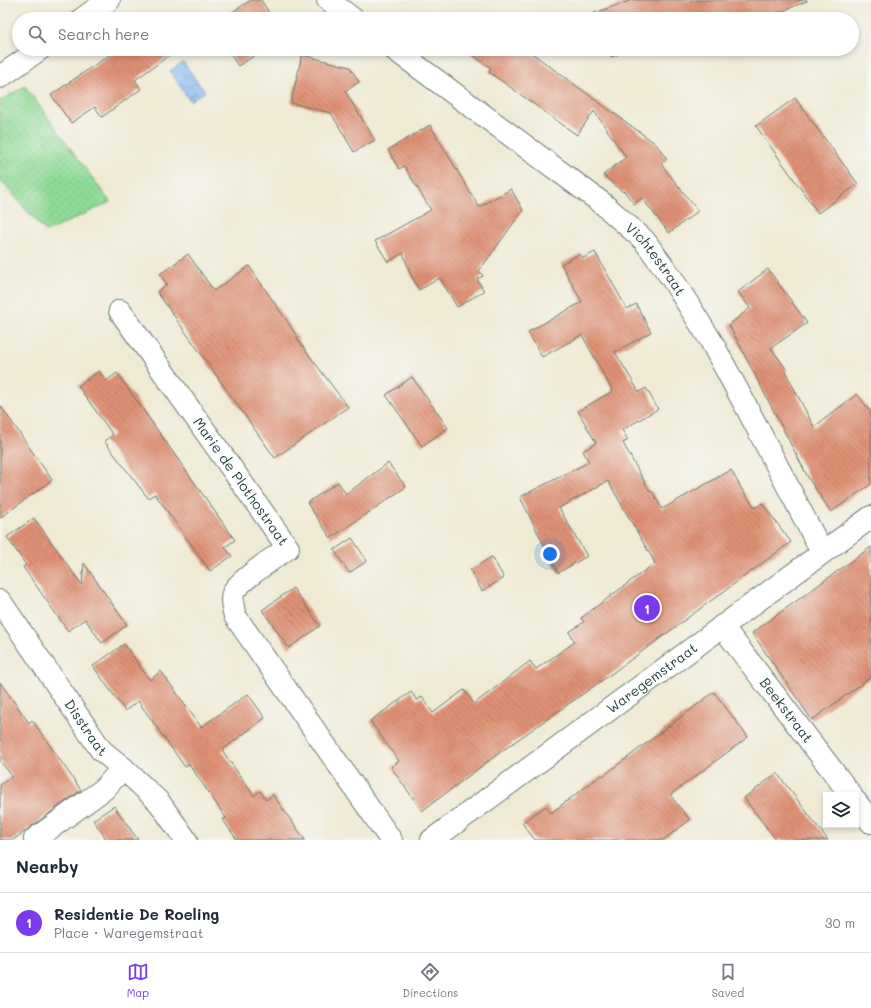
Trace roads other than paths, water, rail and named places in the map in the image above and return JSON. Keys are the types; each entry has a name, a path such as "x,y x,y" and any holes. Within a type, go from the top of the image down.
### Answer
{"street":[{"path":"92,12 109,0"},
{"path":"328,0 344,12"},
{"path":"0,77 30,56"},
{"name":"Vichtestraat","path":"403,56 602,203 644,240 670,277 711,341 822,552"},
{"name":"Marie de Plothostraat","path":"120,311 288,548 234,591 232,603 235,616 392,840"},
{"name":"Waregemstraat","path":"432,840 871,517"},
{"name":"Disstraat","path":"0,601 101,750 123,768 158,802 186,840"},
{"name":"Beekstraat","path":"722,626 849,792"},
{"path":"35,839 104,789 123,768"},
{"path":"859,806 871,822"}],"water":[{"path":"183,62 205,92 190,101 170,71"}],"place":[{"name":"Residentie De Roeling","path":"647,608"}]}
